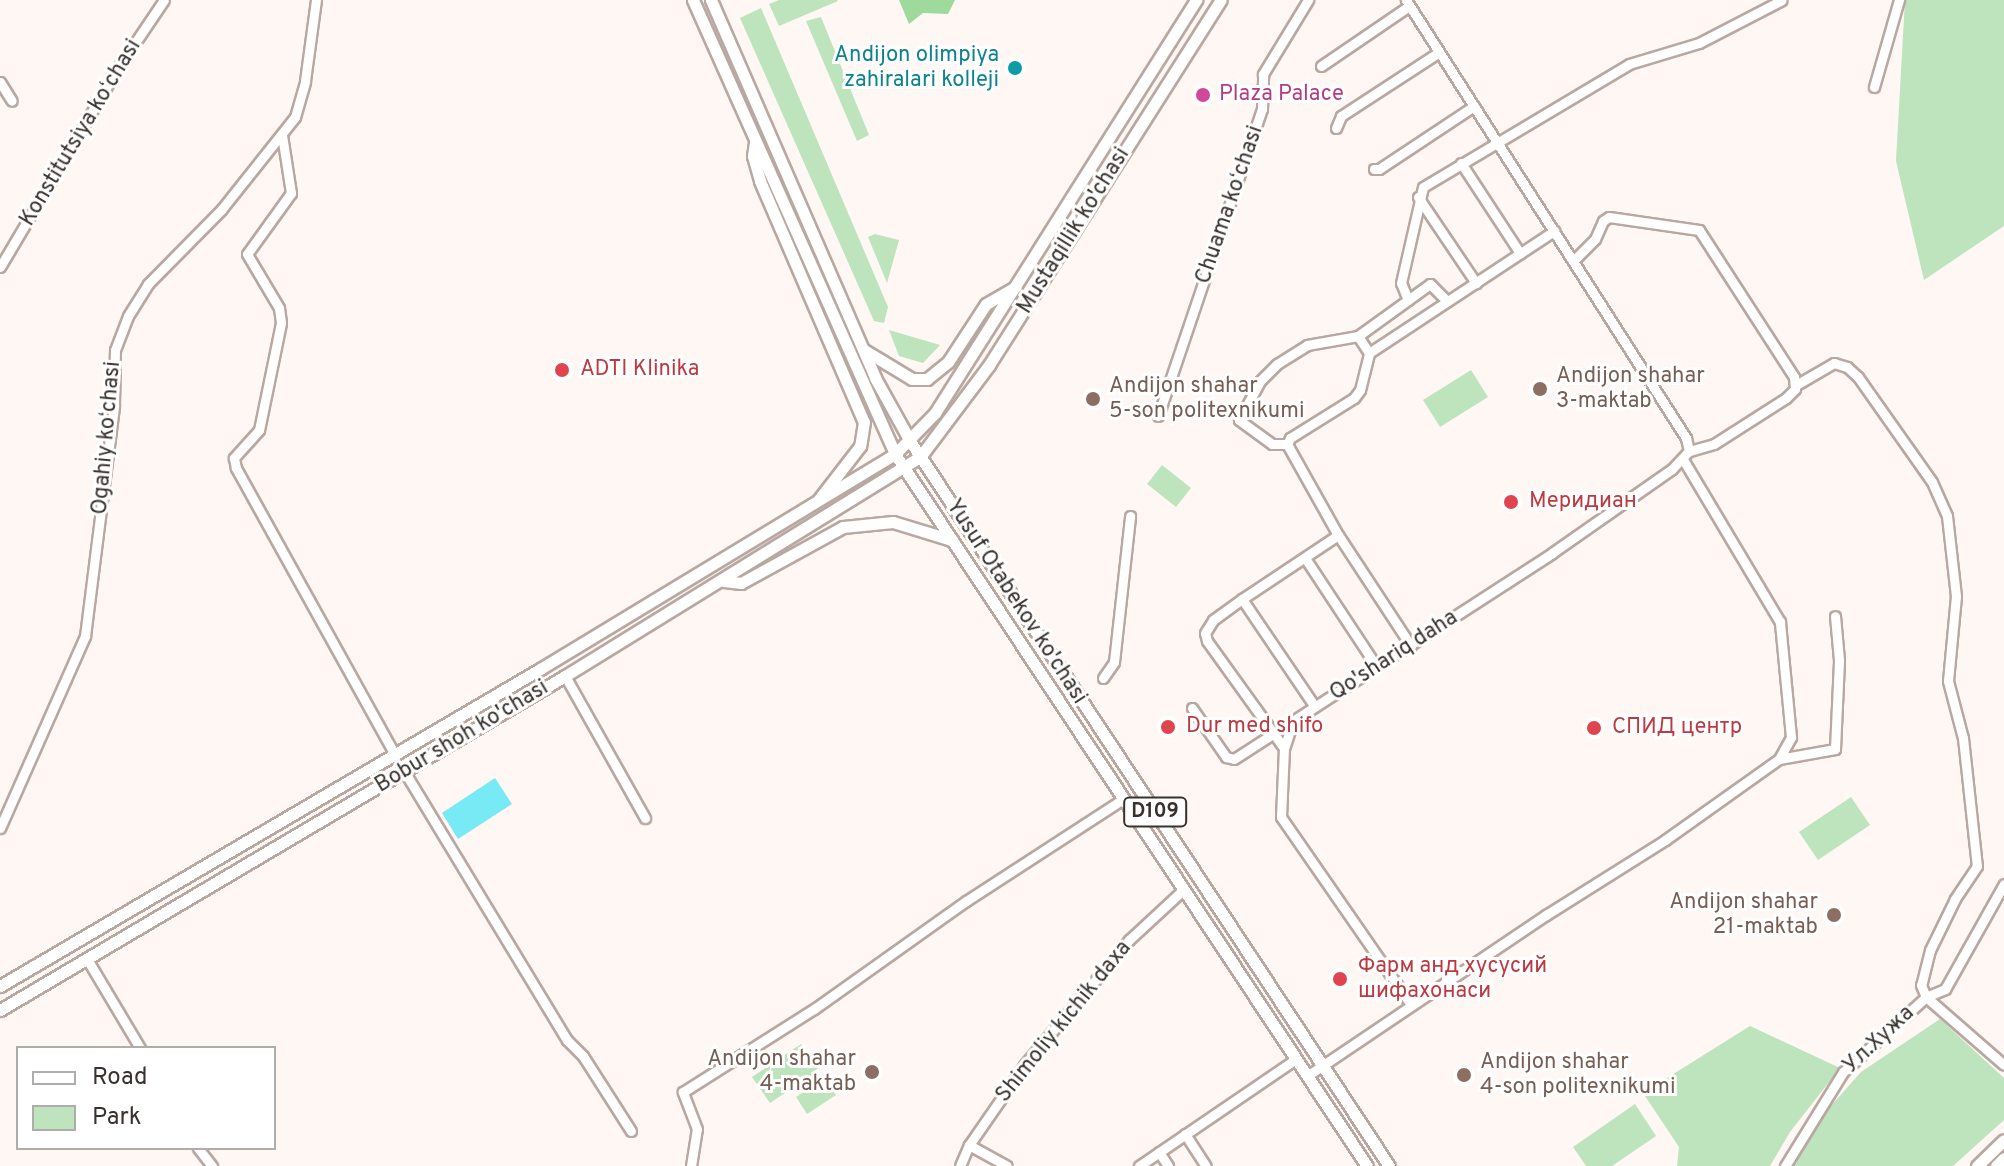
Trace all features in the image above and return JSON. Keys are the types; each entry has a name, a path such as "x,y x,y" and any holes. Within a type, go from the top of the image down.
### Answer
{"main road":[{"name":"Yusuf Otabekov ko'chasi","path":"693,0 895,454 1367,1166"},
{"name":"Yusuf Otabekov ko'chasi","path":"711,0 863,349 910,441 1389,1166"},
{"name":"Mustaqillik ko'chasi","path":"910,441 935,413 1196,0"},
{"name":"Mustaqillik ko'chasi","path":"920,457 989,365 1221,0"},
{"path":"755,141 753,156 760,181 864,422 860,446 816,503"},
{"path":"863,349 912,379 927,379 948,362 986,304 1016,287"},
{"name":"Bobur shoh ko'chasi","path":"0,986 395,755 816,503 895,454 910,441"},
{"name":"Bobur shoh ko'chasi","path":"0,1010 724,581 905,470 920,457"},
{"path":"724,581 741,583 843,527 893,522 952,540"},
{"path":"261,833 271,849"},
{"path":"174,884 184,901"},
{"path":"1977,1166 2004,1140"},
{"path":"1996,1166 2004,1158"}],"street":[{"name":"Konstitutsiya koʻchasi","path":"0,267 114,74 164,0"},
{"name":"Ogahiy koʻchasi","path":"0,828 85,636 114,405 115,350 128,316 148,284 221,210 295,117 305,81 316,0"},
{"name":"Chuama koʻchasi","path":"1158,416 1262,109 1263,74 1308,0"},
{"path":"1408,300 1401,283 1418,197 1423,187 1629,64 1699,43 1782,0"},
{"path":"1874,87 1899,0"},
{"path":"1321,66 1407,3 1686,438 1686,455 1780,622 1791,737 1779,759"},
{"path":"1336,128 1341,116 1439,52"},
{"path":"0,82 12,101"},
{"path":"1374,169 1379,169 1474,106"},
{"path":"282,135 291,193 247,254 279,308 281,323 259,430 234,458 236,468 395,755"},
{"path":"1461,163 1520,253"},
{"path":"1418,197 1476,283"},
{"path":"1573,261 1595,239 1603,221 1609,217 1699,230 1794,377 1796,385"},
{"path":"1287,444 1290,438 1354,398 1360,390 1369,353 1554,231"},
{"path":"1287,444 1272,444 1239,420 1260,381 1307,345 1358,336 1430,284 1435,285 1447,301"},
{"path":"1358,336 1369,353"},
{"name":"Qo'shariq daha","path":"1192,708 1230,760 1552,553 1686,455 1714,444 1786,398 1796,385 1834,363 1847,367 1858,377 1932,482 1947,516 1956,596 1948,681 1965,750 1977,866 1955,899 1930,950 1921,985 1926,997"},
{"path":"1287,444 1338,535 1411,646"},
{"path":"1103,678 1114,662 1130,516"},
{"path":"1284,748 1207,641 1208,626 1242,599 1338,535"},
{"path":"1305,558 1377,667"},
{"path":"1242,599 1315,707"},
{"path":"1307,1076 1665,840 1779,759 1835,749 1839,649 1835,616"},
{"path":"565,676 645,818"},
{"path":"1293,721 1284,748 1281,817 1411,1005"},
{"path":"404,771 551,1015 631,1131"},
{"path":"691,1166 697,1129 683,1092 814,1009 966,901 1123,799"},
{"name":"Ул.Хужа","path":"1785,1166 1799,1137 1843,1072 1926,997 1945,989 2004,884"},
{"name":"Shimoliy kichik daxa","path":"960,1166 969,1145 1025,1064 1109,963 1183,890"},
{"path":"87,959 139,1046"},
{"path":"1926,997 2004,1065"},
{"path":"1139,1166 1296,1059"},
{"path":"1185,1134 1206,1166"},
{"path":"969,1145 1007,1166"},
{"path":"200,1150 212,1166"},
{"path":"1159,1152 1168,1166"}],"green space":[{"path":"779,0 838,1 779,26 769,4"},
{"path":"899,0 955,0 948,14 923,13 909,24"},
{"path":"1905,0 2004,0 2004,226 1924,280 1896,161"},
{"path":"761,8 888,307 884,323 874,321 740,18"},
{"path":"821,17 869,135 857,141 806,21"},
{"path":"875,234 899,240 887,283 868,237"},
{"path":"889,330 940,345 923,363 899,356"},
{"path":"1471,370 1488,397 1440,427 1423,400"},
{"path":"1162,465 1191,488 1176,507 1147,484"},
{"path":"1851,797 1870,825 1818,860 1799,832"},
{"path":"1940,1019 2004,1078 2004,1120 1953,1166 1791,1166 1805,1135 1861,1072"},
{"path":"1750,1026 1840,1068 1790,1132 1770,1166 1677,1166 1679,1147 1643,1093"},
{"path":"801,1044 819,1070 770,1103 752,1077"},
{"path":"824,1078 836,1095 807,1114 796,1097"},
{"path":"1635,1104 1656,1136 1612,1166 1586,1166 1573,1147"}],"water":[{"path":"495,778 512,804 458,839 442,813"}],"place":[{"name":"Andijon olimpiya zahiralari kolleji","path":"1015,68"},
{"name":"Plaza Palace","path":"1203,95"},
{"name":"ADTI Klinika","path":"562,370"},
{"name":"Andijon shahar 3-maktab","path":"1540,389"},
{"name":"Andijon shahar 5-son politexnikumi","path":"1093,399"},
{"name":"Меридиан","path":"1511,502"},
{"name":"Dur med shifo","path":"1168,727"},
{"name":"СПИД центр","path":"1594,728"},
{"name":"Andijon shahar 21-maktab","path":"1834,915"},
{"name":"Фарм анд хусусий шифахонаси","path":"1340,979"},
{"name":"Andijon shahar 4-maktab","path":"872,1072"},
{"name":"Andijon shahar 4-son politexnikumi","path":"1464,1075"}]}
